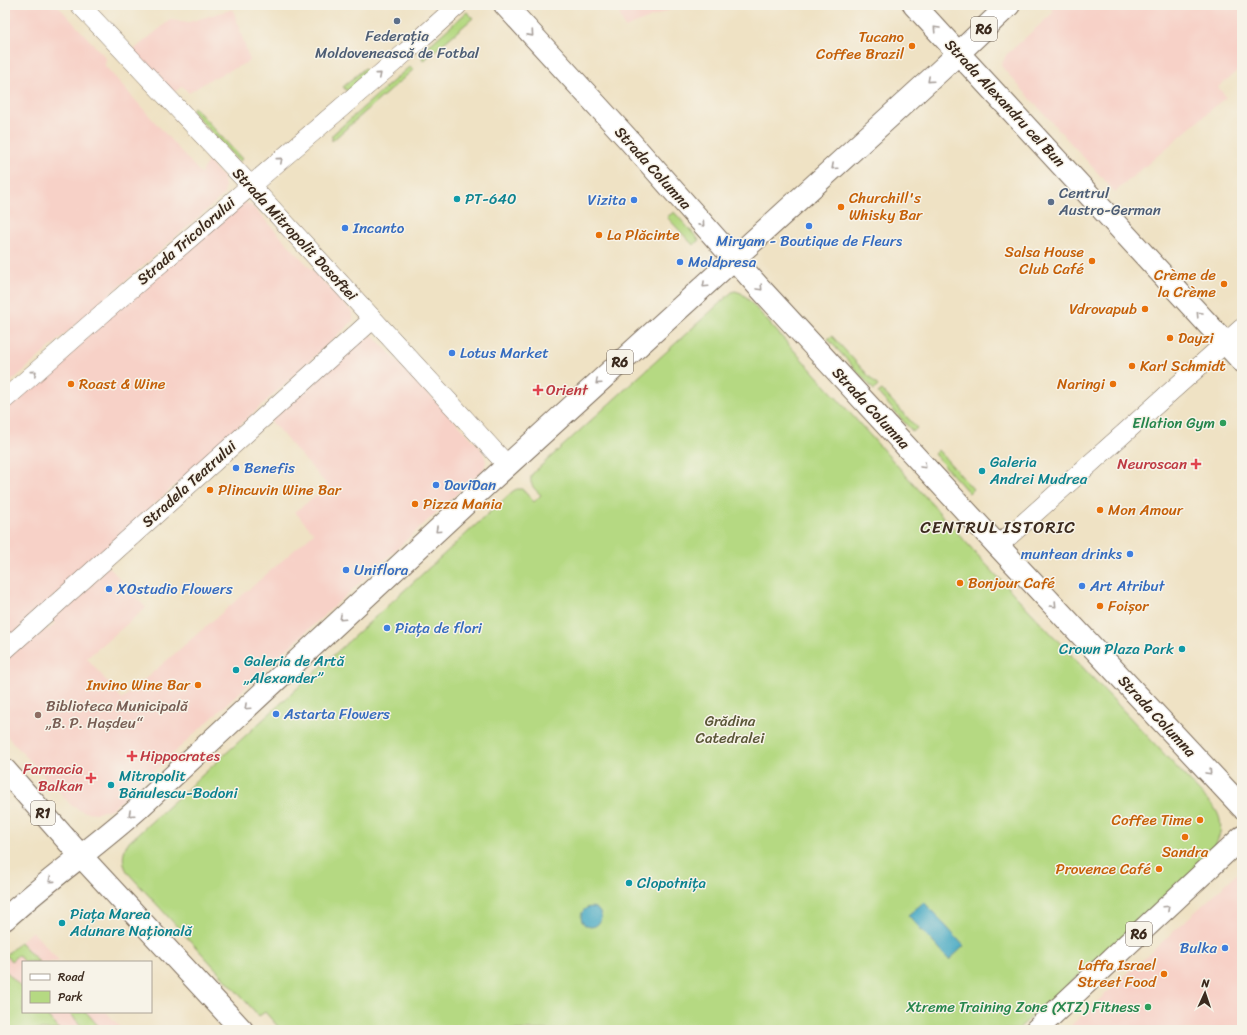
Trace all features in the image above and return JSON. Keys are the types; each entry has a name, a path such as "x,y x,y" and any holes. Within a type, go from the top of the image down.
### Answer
{"main road":[{"name":"Strada Columna","path":"505,5 734,259 998,546 1242,807"},
{"name":"Strada Alexandru cel Bun","path":"914,5 1242,361"},
{"name":"R6","path":"80,855 114,830 140,807 507,465 734,259 1009,5"},
{"name":"R1","path":"5,770 80,855 242,1030"},
{"name":"R6","path":"1036,1030 1242,837"},
{"path":"5,919 80,855"}],"street":[{"name":"Strada Mitropolit Dosoftei","path":"80,5 250,186 507,465"},
{"name":"Strada Tricolorului","path":"5,399 108,308 407,51 458,5"},
{"name":"Stradela Teatrului","path":"5,650 373,319"},
{"path":"998,546 1242,328"}],"shaded area":[{"path":"5,5 57,5 106,58 105,66 201,174 208,161 223,177 225,186 224,195 5,387"},
{"path":"616,5 678,5 679,6 625,28"},
{"path":"1055,5 1242,5 1242,69 1241,68 1218,87 1226,97 1115,192 1001,66 1006,55 1054,12 1051,9"},
{"path":"233,9 250,61 209,80 189,93 182,86 172,94 131,52 170,20 189,22"},
{"path":"245,202 251,205 351,311 353,314 353,321 5,642 5,409 233,206"},
{"path":"370,334 480,447 486,461 483,470 119,803 111,809 97,813 84,812 72,806 5,734 5,656 44,626 48,630 55,624 50,619 108,566 146,608 87,658 122,699 314,533 295,512 328,486 268,418"},
{"path":"1242,869 1242,1030 1066,1030"},
{"path":"32,931 59,961 22,961 22,1013 107,1013 123,1030 5,1030 5,956"}],"green space":[{"path":"467,12 473,18 423,61 422,56 425,49"},
{"path":"409,67 414,69 332,141 332,135"},
{"path":"365,68 369,73 348,92 343,87"},
{"path":"194,107 242,159 239,162 191,110"},
{"path":"674,212 699,240 693,245 667,217"},
{"name":"Grădina Catedralei","path":"735,291 746,297 982,560 1213,806 1219,816 1221,827 1219,837 1211,853 1194,871 1114,944 1017,1030 281,1030 265,1012 259,1016 128,873 123,858 127,844 513,491 522,489 534,502 541,495 531,483 532,474 732,292"},
{"path":"832,336 878,386 874,390 828,339"},
{"path":"882,390 917,428 913,432 878,393"},
{"path":"938,450 973,489 969,493 934,454"},
{"path":"20,942 38,961 23,961 18,955 11,961 6,955"},
{"path":"5,970 22,988 22,1013 45,1013 60,1030 5,1030"},
{"path":"70,1013 87,1013 102,1030 83,1030 84,1029"}],"water":[{"path":"924,902 964,946 949,960 908,915"},
{"path":"591,907 598,910 601,917 598,924 591,927 584,924 581,917 584,910"}],"place":[{"name":"Federația Moldovenească de Fotbal","path":"397,21"},
{"name":"Tucano Coffee Brazil","path":"912,46"},
{"name":"PT-640","path":"457,199"},
{"name":"Vizita","path":"634,200"},
{"name":"Centrul Austro-German","path":"1051,202"},
{"name":"Churchill's Whisky Bar","path":"841,207"},
{"name":"Miryam - Boutique de Fleurs","path":"809,226"},
{"name":"Incanto","path":"345,228"},
{"name":"La Plăcinte","path":"599,235"},
{"name":"Salsa House Club Café","path":"1092,261"},
{"name":"Moldpresa","path":"680,262"},
{"name":"Crème de la Crème","path":"1224,284"},
{"name":"Vdrovapub","path":"1145,309"},
{"name":"Dayzi","path":"1170,338"},
{"name":"Lotus Market","path":"452,353"},
{"name":"Karl Schmidt","path":"1132,366"},
{"name":"Roast & Wine","path":"71,384"},
{"name":"Naringi","path":"1113,384"},
{"name":"Orient","path":"538,390"},
{"name":"Ellation Gym","path":"1223,423"},
{"name":"Neuroscan","path":"1196,464"},
{"name":"Benefis","path":"236,468"},
{"name":"Galeria Andrei Mudrea","path":"982,471"},
{"name":"DaviDan","path":"436,485"},
{"name":"Plincuvin Wine Bar","path":"210,490"},
{"name":"Pizza Mania","path":"415,504"},
{"name":"Mon Amour","path":"1100,510"},
{"name":"muntean drinks","path":"1130,554"},
{"name":"Uniflora","path":"346,570"},
{"name":"Bonjour Café","path":"960,583"},
{"name":"Art Atribut","path":"1082,586"},
{"name":"XOstudio Flowers","path":"109,589"},
{"name":"Foișor","path":"1100,606"},
{"name":"Piața de flori","path":"387,628"},
{"name":"Crown Plaza Park","path":"1182,649"},
{"name":"Galeria de Artă „Alexander”","path":"236,670"},
{"name":"Invino Wine Bar","path":"198,685"},
{"name":"Astarta Flowers","path":"276,714"},
{"name":"Biblioteca Municipală „B. P. Hașdeu“","path":"38,715"},
{"name":"Hippocrates","path":"132,756"},
{"name":"Farmacia Balkan","path":"91,778"},
{"name":"Mitropolit Bănulescu-Bodoni","path":"111,785"},
{"name":"Coffee Time","path":"1200,820"},
{"name":"Sandra","path":"1185,837"},
{"name":"Provence Café","path":"1159,869"},
{"name":"Clopotnița","path":"629,883"},
{"name":"Piața Marea Adunare Națională","path":"62,923"},
{"name":"Bulka","path":"1225,948"},
{"name":"Laffa Israel Street Food","path":"1164,974"},
{"name":"Xtreme Training Zone (XTZ) Fitness","path":"1148,1007"}],"district":[{"name":"CENTRUL ISTORIC","path":"998,527"}]}
